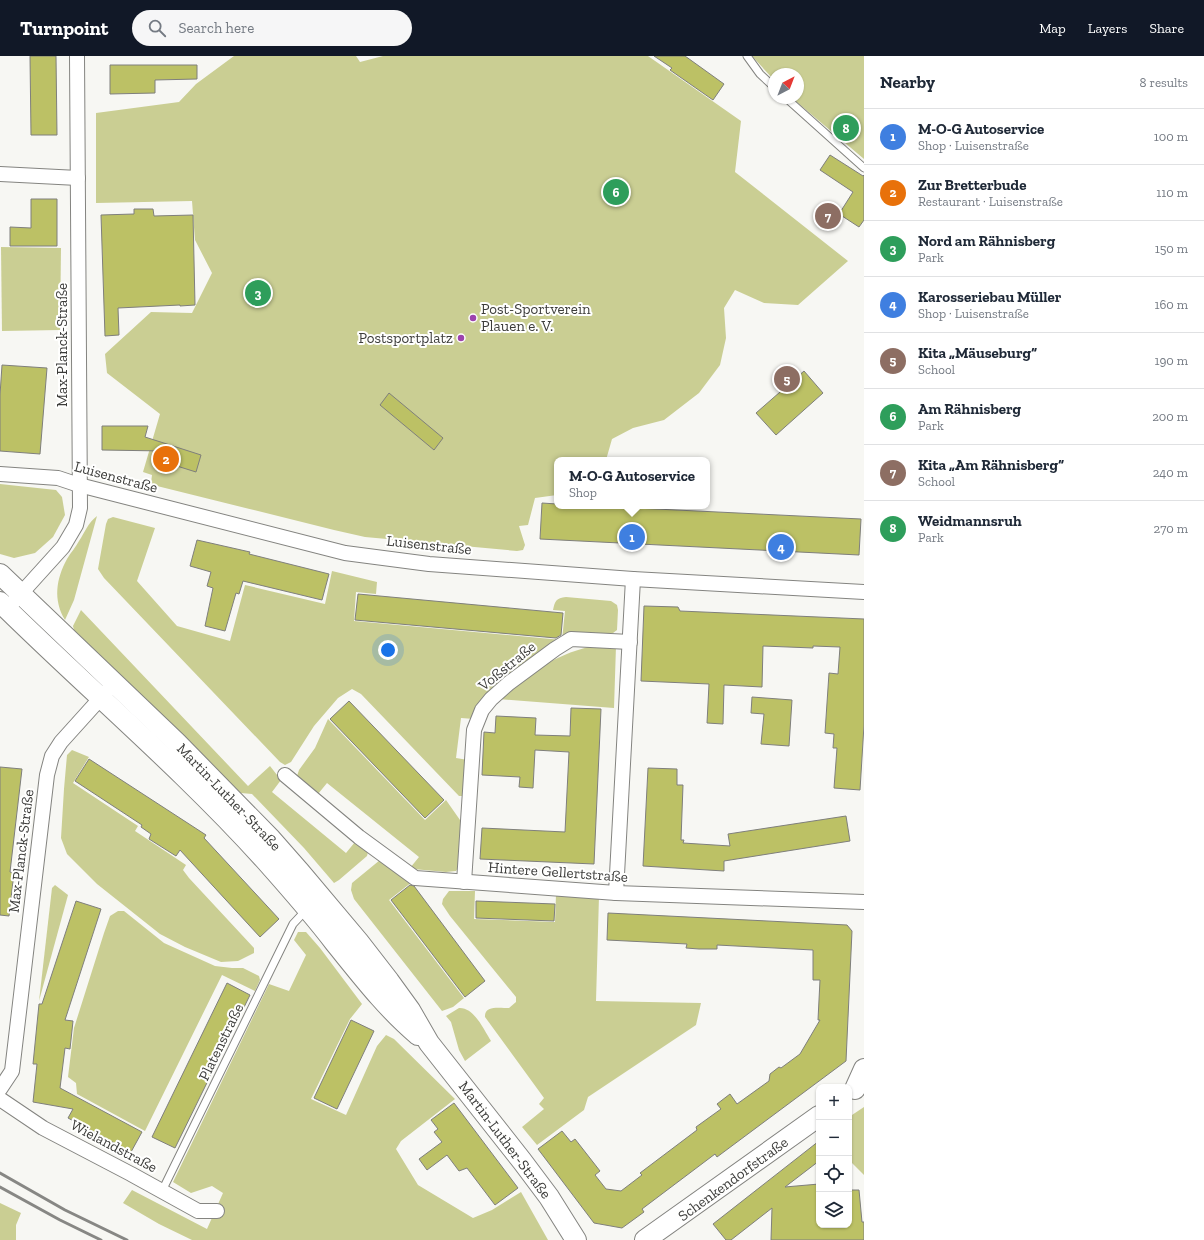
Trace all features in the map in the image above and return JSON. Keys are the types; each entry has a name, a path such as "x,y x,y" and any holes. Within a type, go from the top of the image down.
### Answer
{"main road":[{"name":"Martin-Luther-Straße","path":"0,574 20,594 186,778 265,860 396,1015 429,1043"},
{"name":"Martin-Luther-Straße","path":"4,605 107,690 177,743 271,838 358,941 389,981 410,1010 429,1043 549,1197 576,1240"},
{"path":"856,1089 864,1069"},
{"name":"Schenkendorfstraße","path":"646,1240 816,1118"}],"street":[{"name":"Max-Planck-Straße","path":"4,605 20,594 63,546 76,525 80,508 77,56"},
{"path":"0,174 78,178"},
{"name":"Luisenstraße","path":"0,474 58,478 79,485 344,553 429,564 633,579 864,592"},
{"path":"616,893 633,579"},
{"name":"Voßstraße","path":"464,882 474,730 482,710 509,683 571,639 630,642"},
{"name":"Max-Planck-Straße","path":"0,1089 12,1071 46,775 52,756 61,742 107,690"},
{"name":"Hintere Gellertstraße","path":"285,775 359,837 415,878 616,893 864,902"},
{"name":"Wielandstraße","path":"0,1099 43,1128 198,1211 217,1211"}],"lane":[{"path":"747,56 760,74 768,81"},
{"path":"793,104 864,168"},
{"name":"Platenstraße","path":"162,1191 293,924 307,909"}],"green space":[{"path":"234,56 356,56 360,62 383,56 648,56 741,121 735,172 848,261 798,305 764,303 735,290 724,308 726,338 720,365 699,393 664,420 633,428 612,439 607,457 554,457 554,495 535,498 528,525 519,526 525,545 523,550 517,551 365,537 153,485 151,483 152,475 143,472 160,414 107,373 105,354 151,312 192,313 212,273 195,240 192,201 96,203 96,113 179,102 196,84"},
{"path":"752,56 864,56 864,159 799,104 804,104 804,68 768,68 768,73"},
{"path":"1,247 61,248 60,330 2,331"},
{"path":"0,484 56,490 62,497 65,515 53,537 35,553 14,558 0,554"},
{"path":"97,516 74,600 65,620 57,597 60,574 76,545 89,525"},
{"path":"113,517 155,528 137,581 177,626 230,641 245,585 325,604 332,571 377,582 376,594 356,592 354,621 562,640 565,611 553,610 556,600 566,597 611,601 617,605 617,630 613,633 573,635 474,719 461,718 456,758 468,760 463,796 459,796 361,694 352,689 338,698 314,726 291,762 285,765 280,762 104,578 98,569 106,524 108,519"},
{"path":"81,610 248,786 270,766 281,780 272,792 346,853 355,842 368,852 367,856 334,883 304,848 252,794 241,793 74,630 73,626"},
{"path":"597,645 616,646 614,708 498,699 555,659"},
{"path":"328,719 425,820 446,800 460,820 459,866 456,871 446,872 410,868 419,857 327,783 318,794 299,779 297,776 299,770 315,748"},
{"path":"72,750 89,757 73,783 138,826 135,831 186,865 183,870 189,878 254,948 254,953 238,961 221,962 185,947 160,934 97,884 67,854 61,838 67,755"},
{"path":"380,860 412,882 389,900 464,998 453,1007 442,1011 354,899 351,890 352,883"},
{"path":"55,885 68,895 39,1001 52,888"},
{"path":"449,891 475,891 474,919 555,922 556,895 599,896 596,1001 701,1003 696,1025 588,1097 584,1110 537,1145 522,1127 544,1109 539,1104 544,1098 485,1017 485,1013 490,1009 509,1008 516,1002 516,997 450,916 442,904 443,899"},
{"path":"118,911 124,911 164,943 215,966 243,968 259,976 260,980 255,991 222,975 145,1131 77,1094 76,1083 68,1077 74,1028 110,916"},
{"path":"298,932 306,932 320,948 362,1004 350,1019 311,1099 346,1115 377,1046 386,1035 394,1039 455,1099 401,1141 396,1149 418,1185 473,1218 492,1210 521,1192 548,1240 192,1240 159,1224 123,1203 132,1190 207,1229 223,1193 212,1186 191,1193 173,1182 269,984 289,991 306,955 294,940"},
{"path":"459,1008 469,1011 474,1015 482,1025 491,1041 465,1061 459,1050 451,1022 446,1016"},
{"path":"864,1107 864,1175 852,1163 852,1115"},
{"path":"0,1203 21,1213 16,1225 16,1240 0,1240"}],"building":[{"path":"30,56 56,56 57,135 31,135"},
{"path":"654,56 685,56 724,84 713,100 670,70 672,68"},
{"path":"110,65 197,65 197,79 155,80 155,93 110,94"},
{"path":"830,155 863,176 864,175 864,220 859,227 839,214 853,192 820,170"},
{"path":"31,199 57,199 57,246 10,246 10,227 31,228"},
{"path":"134,209 153,209 154,216 193,215 195,305 118,308 119,335 105,336 101,215 134,214"},
{"path":"2,365 47,368 40,454 0,451 0,395"},
{"path":"804,371 823,393 776,435 756,413"},
{"path":"389,393 443,438 434,450 380,405"},
{"path":"102,426 148,426 145,437 201,455 196,472 161,461 164,451 102,450"},
{"path":"542,503 554,504 554,509 656,509 861,519 859,555 540,539"},
{"path":"197,540 250,552 249,554 329,574 322,600 243,581 239,594 236,593 225,631 205,626 213,588 207,586 211,572 190,566"},
{"path":"358,594 563,613 561,635 556,638 355,620"},
{"path":"644,606 678,607 680,611 864,619 864,725 860,790 834,788 837,748 833,748 834,734 825,733 829,673 838,674 840,647 813,646 813,648 763,646 762,687 724,685 723,724 707,723 709,684 641,681"},
{"path":"752,697 792,700 789,746 761,744 764,714 751,713"},
{"path":"349,701 444,800 425,818 330,719"},
{"path":"571,708 601,709 594,864 480,859 482,828 565,832 569,752 535,750 533,788 519,787 520,777 482,775 484,732 495,733 496,716 536,718 535,735 570,736"},
{"path":"89,759 206,835 204,838 279,919 260,937 180,850 176,856 149,839 151,834 141,827 142,825 75,781"},
{"path":"0,767 22,769 10,872 14,873 9,916 0,915"},
{"path":"648,768 677,769 677,785 683,785 681,840 684,840 683,843 730,846 728,834 846,816 850,841 724,861 724,871 643,866"},
{"path":"410,885 414,886 485,981 465,997 391,900"},
{"path":"76,901 101,909 65,1020 73,1021 70,1049 65,1048 60,1088 142,1132 131,1152 68,1118 73,1109 33,1102 37,1064 33,1064 39,1004 42,1004"},
{"path":"476,901 555,904 554,921 476,918"},
{"path":"608,913 847,925 852,931 846,1061 717,1157 715,1154 642,1209 644,1212 622,1228 594,1223 538,1149 562,1131 571,1142 575,1139 600,1171 595,1175 606,1189 621,1191 642,1175 640,1173 697,1130 696,1127 721,1109 717,1104 730,1094 737,1104 769,1081 770,1074 800,1054 820,1020 818,1020 820,980 813,980 813,950 717,945 717,949 699,949 686,948 687,944 607,940"},
{"path":"227,983 250,995 175,1148 152,1137"},
{"path":"351,1020 374,1031 337,1109 314,1098"},
{"path":"454,1103 518,1188 495,1205 467,1168 459,1171 447,1155 427,1170 419,1159 442,1142 434,1132 438,1129 431,1120"},
{"path":"816,1143 816,1163 785,1187 816,1184 816,1228 852,1228 852,1190 859,1190 862,1222 864,1222 864,1240 771,1240 772,1208 731,1240 726,1240 713,1224"}],"railway":[{"path":"0,1173 65,1210 127,1240"},
{"path":"0,1187 60,1220 101,1240"}],"place":[{"name":"Weidmannsruh","path":"846,128"},
{"name":"Am Rähnisberg","path":"616,192"},
{"name":"Kita „Am Rähnisberg“","path":"828,216"},
{"name":"Nord am Rähnisberg","path":"258,293"},
{"name":"Post-Sportverein Plauen e. V.","path":"473,318"},
{"name":"Postsportplatz","path":"461,338"},
{"name":"Kita „Mäuseburg“","path":"787,379"},
{"name":"Zur Bretterbude","path":"166,459"},
{"name":"M-O-G Autoservice","path":"632,537"},
{"name":"Karosseriebau Müller","path":"781,547"}]}
